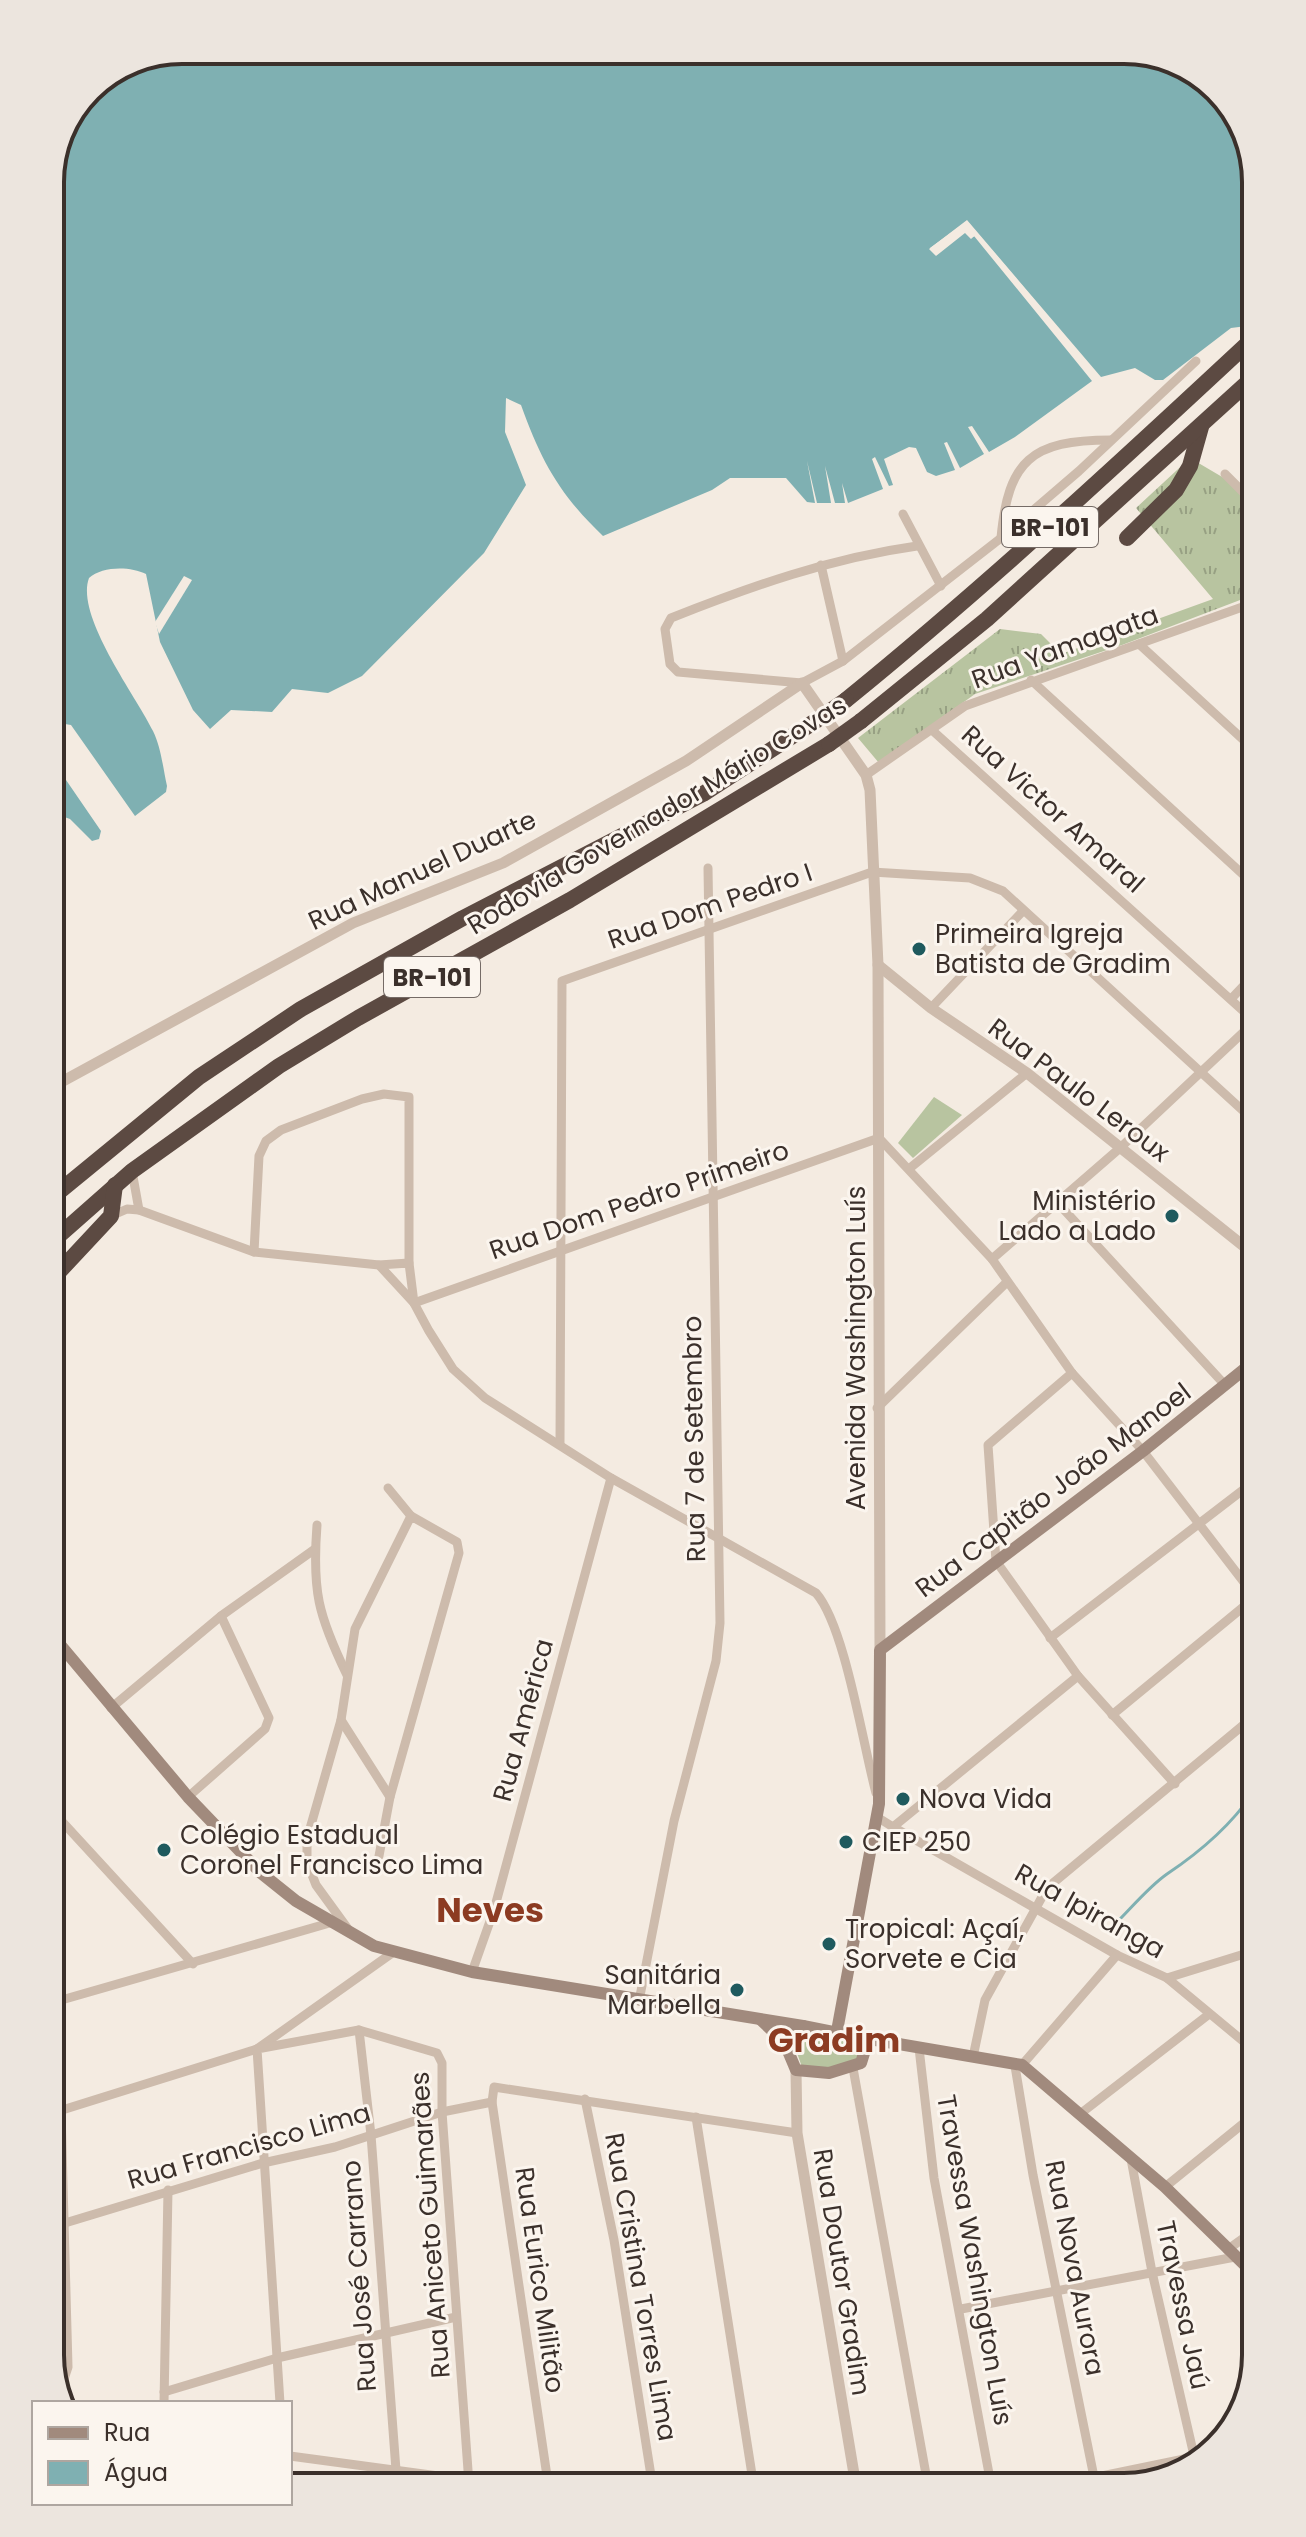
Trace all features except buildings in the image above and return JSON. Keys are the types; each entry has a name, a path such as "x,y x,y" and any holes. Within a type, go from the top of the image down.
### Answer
{"highway":[{"name":"Rodovia Governador Mário Covas","path":"64,1187 199,1077 301,1009 463,918 703,794 846,700 1026,548 1242,349"},
{"name":"Rodovia Governador Mário Covas","path":"64,1231 132,1171 279,1066 358,1018 570,900 829,744 987,619 1242,388"},
{"path":"1127,538 1176,490 1190,466 1201,427"},
{"path":"64,1266 111,1216 115,1185"}],"main road":[{"name":"Rua Capitão João Manoel","path":"880,1650 1143,1451 1242,1371"},
{"name":"Avenida Washington Luís","path":"837,2031 878,1811 880,1650"},
{"path":"64,1654 188,1797 261,1873 296,1901 352,1935 395,1951 472,1972 837,2031 1019,2066 1165,2187 1242,2264"},
{"path":"758,2018 780,2038 796,2070 829,2073 857,2066 882,2041"},
{"path":"788,2051 790,2039 803,2026"},
{"path":"857,2066 865,2050 858,2037"}],"street":[{"path":"917,546 852,555 747,588 671,618 665,629 670,664 678,672 802,683 843,661 1001,538 1196,361"},
{"path":"1001,538 1004,498 1013,474 1028,460 1048,448 1079,440 1111,440"},
{"path":"1225,474 1242,491"},
{"path":"903,514 917,546 941,586"},
{"path":"821,565 843,661"},
{"name":"Rua Yamagata","path":"866,775 965,706 1242,607"},
{"path":"1139,644 1242,739"},
{"path":"1031,680 1242,874"},
{"path":"802,683 866,775"},
{"name":"Rua Manuel Duarte","path":"64,1081 353,923 503,863 686,761 802,683"},
{"name":"Rua Victor Amaral","path":"933,731 1242,1009"},
{"name":"Avenida Washington Luís","path":"866,775 878,965 876,1409 880,1650"},
{"name":"Rua 7 de Setembro","path":"639,2001 674,1821 716,1661 720,1623 708,868"},
{"path":"872,872 984,880 1003,891 1022,912 1242,1110"},
{"name":"Rua Dom Pedro I","path":"559,1251 562,981 872,872"},
{"path":"931,1008 1022,912"},
{"name":"Rua Paulo Leroux","path":"878,965 931,1008 1027,1073 1242,1245"},
{"path":"1231,999 1242,987"},
{"path":"992,1259 1120,1148 1198,1071 1242,1033"},
{"path":"910,1168 1027,1073"},
{"path":"254,1252 259,1156 266,1141 281,1130 362,1099 384,1094 409,1097 409,1263 414,1303"},
{"path":"879,1138 992,1259 1072,1373 1143,1451 1242,1583"},
{"name":"Rua Dom Pedro Primeiro","path":"414,1303 879,1138"},
{"path":"132,1171 139,1210"},
{"path":"1056,1201 1225,1385"},
{"path":"111,1216 127,1209 139,1210 254,1252 379,1265 409,1263"},
{"path":"559,1251 560,1444"},
{"path":"379,1265 414,1303 453,1369 485,1398 611,1478 816,1593 826,1604 840,1644 878,1811"},
{"path":"876,1409 1007,1282"},
{"path":"1072,1373 988,1445 996,1561 1078,1676 1175,1784"},
{"name":"Rua América","path":"472,1972 494,1910 611,1478"},
{"path":"379,1856 390,1797 459,1553 457,1542 411,1516 388,1488"},
{"path":"1050,1638 1242,1491"},
{"path":"352,1935 316,1885 307,1862 307,1839 341,1720 355,1629 411,1516"},
{"path":"317,1525 315,1597 323,1625 347,1675"},
{"path":"111,1708 221,1616 315,1549"},
{"path":"1112,1715 1242,1606"},
{"path":"188,1797 265,1729 269,1718 221,1616"},
{"path":"893,1827 1078,1676"},
{"path":"341,1720 390,1797"},
{"path":"973,2057 985,2000 1047,1888 1062,1871 1175,1784 1242,1726"},
{"name":"Rua Ipiranga","path":"878,1811 893,1827 1117,1955 1167,1978 1242,2041"},
{"path":"64,1824 193,1964"},
{"path":"64,1999 333,1922"},
{"path":"64,2109 257,2049 395,1951"},
{"path":"1019,2066 1117,1955"},
{"path":"1167,1978 1242,1955"},
{"path":"1080,2114 1208,2015"},
{"name":"Rua Aniceto Guimarães","path":"257,2049 359,2030 437,2053 442,2063 442,2112 467,2473"},
{"name":"Rua José Carrano","path":"359,2030 371,2135 396,2470"},
{"name":"Travessa Washington Luís","path":"919,2048 934,2178 961,2309 989,2473"},
{"path":"257,2049 280,2401"},
{"path":"857,2066 926,2473"},
{"name":"Rua Nova Aurora","path":"1019,2066 1092,2473"},
{"name":"Rua Doutor Gradim","path":"796,2070 797,2133 854,2473"},
{"name":"Rua Eurico Militão","path":"547,2473 492,2089 497,2085 585,2099"},
{"path":"585,2099 797,2133"},
{"name":"Rua Cristina Torres Lima","path":"585,2099 614,2240 651,2473"},
{"name":"Rua Francisco Lima","path":"65,2223 168,2190 371,2135 442,2112 492,2102"},
{"path":"696,2117 752,2473"},
{"path":"1165,2187 1242,2125"},
{"name":"Travessa Jaú","path":"1131,2158 1152,2272 1192,2451"},
{"path":"168,2190 164,2398 277,2358 386,2336 456,2317"},
{"path":"64,2200 68,2367 66,2374"},
{"path":"961,2309 1231,2254 1242,2243"},
{"path":"292,2456 414,2473"},
{"path":"1120,2473 1170,2464"}],"green space":[{"path":"1190,458 1229,481 1242,495 1242,599 1122,645 975,694 879,763 858,738 1000,629 1041,634 1061,654 1213,599 1136,508"},
{"path":"934,1097 962,1115 913,1158 898,1143"},
{"path":"806,2033 859,2041 863,2052 847,2070 802,2067 797,2053"}],"water":[{"path":"182,64 1132,64 1162,70 1190,84 1213,104 1226,123 1240,159 1242,182 1242,327 1231,328 1163,380 1155,380 1135,368 1101,377 967,220 929,249 936,256 965,233 971,239 974,236 1092,381 1015,437 989,452 972,426 968,427 984,454 960,468 947,442 944,443 955,470 936,476 927,472 916,448 909,447 884,459 893,485 889,486 875,457 872,459 883,489 848,503 842,483 845,503 835,503 825,466 831,503 817,503 807,461 815,503 807,502 786,478 730,478 712,490 603,536 553,476 521,405 506,398 505,432 526,485 484,553 362,676 328,693 292,689 272,712 231,710 210,729 193,710 160,642 146,574 116,568 89,578 87,594 91,613 109,656 153,731 160,751 166,792 135,816 71,725 65,724 64,174 68,151 84,116 116,84 137,73 159,66"},
{"path":"64,777 101,831 99,839 92,841 64,817"}],"pier":[{"path":"967,221 1102,380 1037,307 1095,379 975,236 971,238 965,232 936,255 930,248"},
{"path":"184,576 192,580 159,634 155,622"}],"waterway":[{"path":"1112,1927 1152,1886 1214,1837 1242,1807"}],"place":[{"name":"Primeira Igreja Batista de Gradim","path":"919,949"},
{"name":"Ministério Lado a Lado","path":"1172,1216"},
{"name":"Nova Vida","path":"903,1799"},
{"name":"CIEP 250","path":"846,1842"},
{"name":"Colégio Estadual Coronel Francisco Lima","path":"164,1850"},
{"name":"Tropical: Açaí, Sorvete e Cia","path":"829,1944"},
{"name":"Sanitária Marbella","path":"737,1990"}],"district":[{"name":"Neves","path":"490,1910"},
{"name":"Gradim","path":"834,2040"}]}
